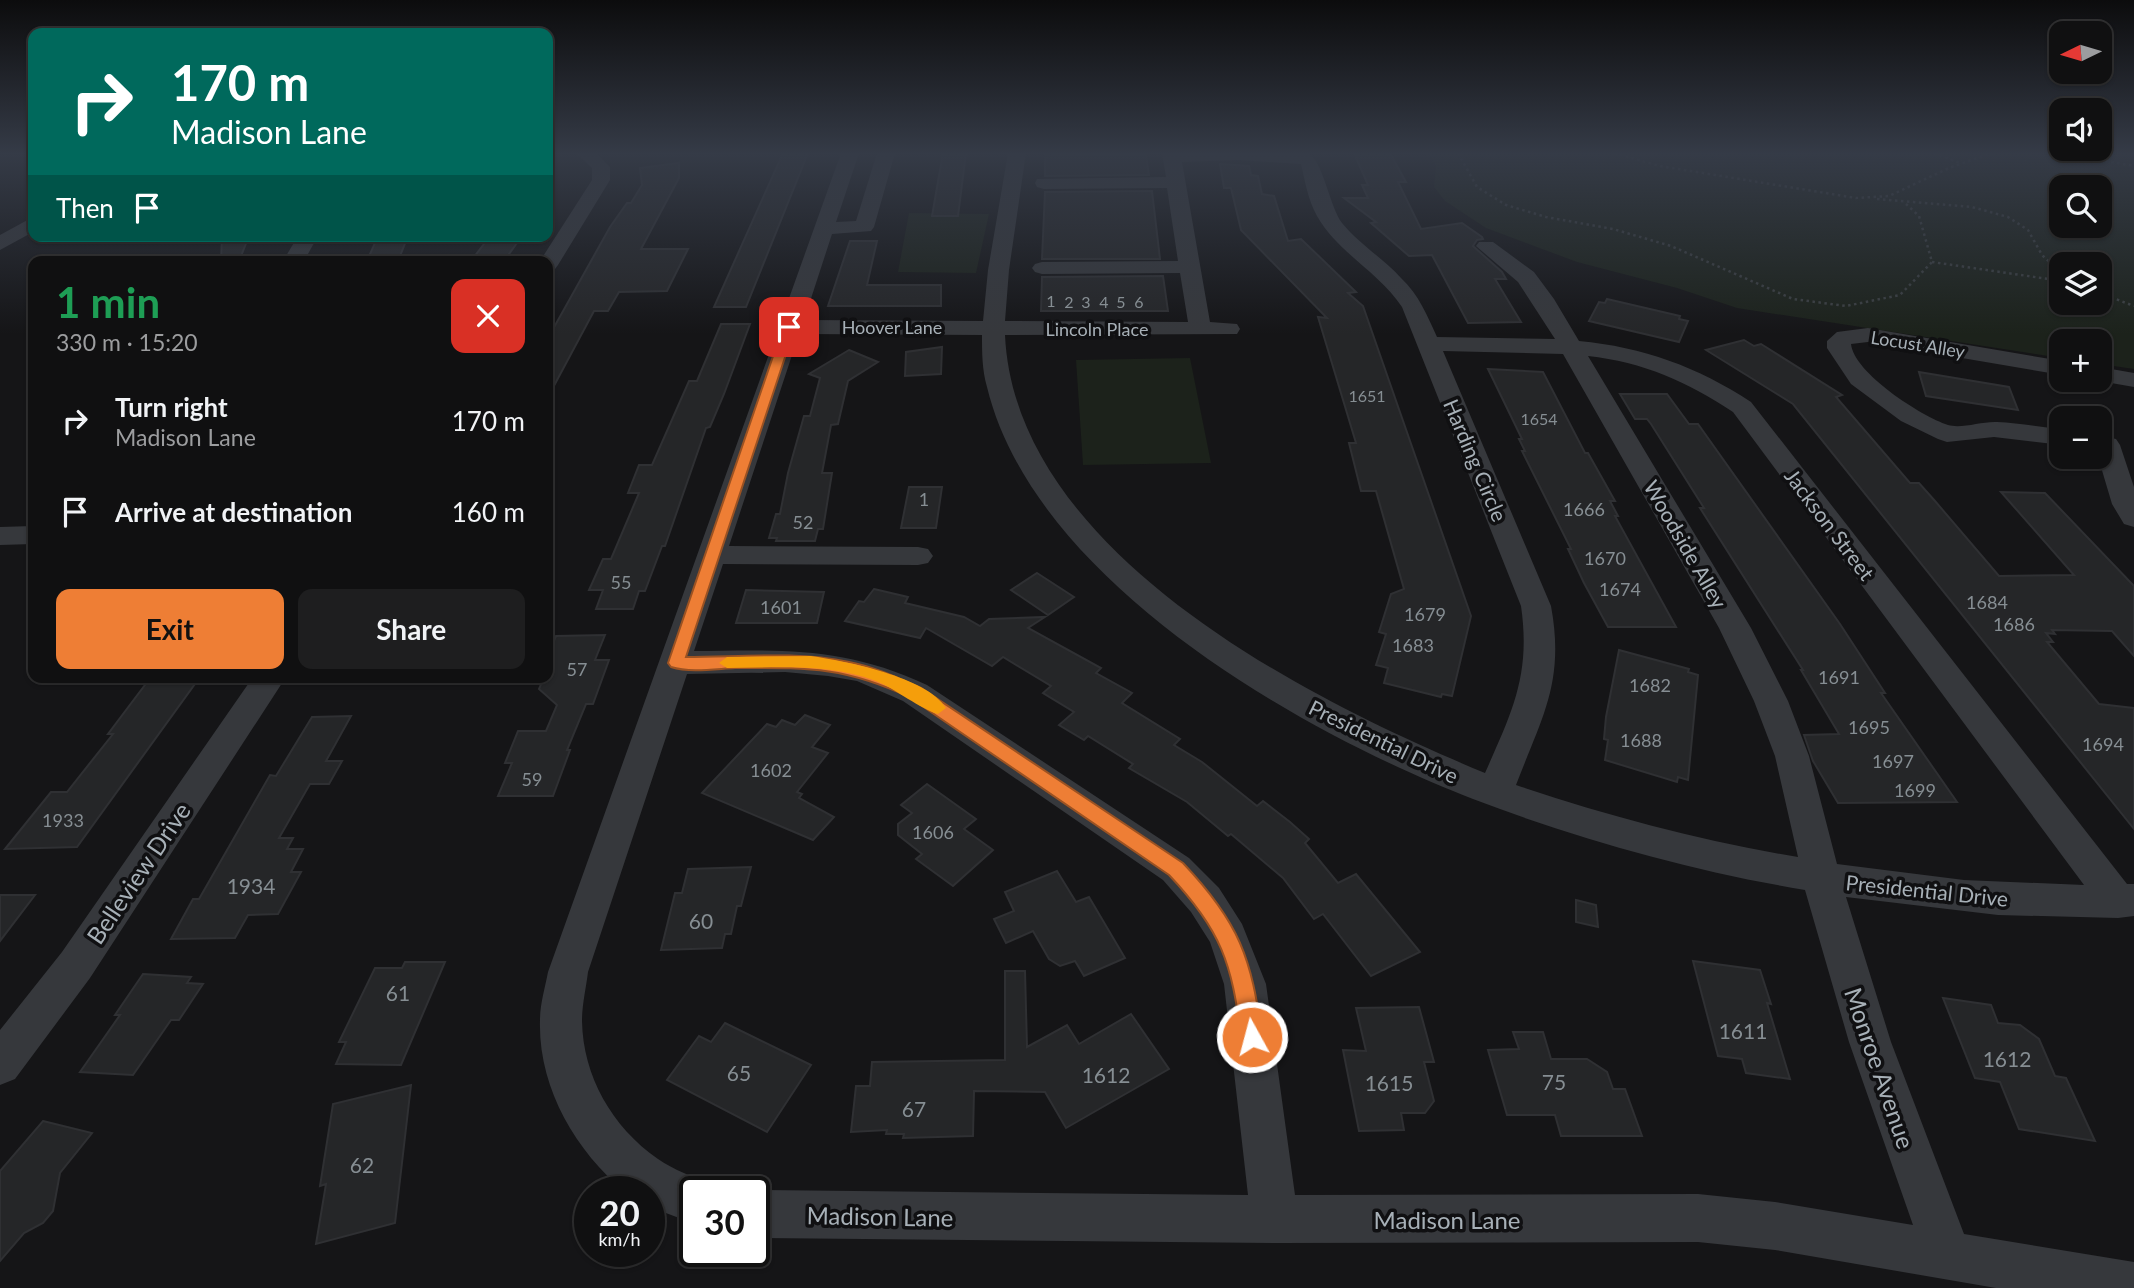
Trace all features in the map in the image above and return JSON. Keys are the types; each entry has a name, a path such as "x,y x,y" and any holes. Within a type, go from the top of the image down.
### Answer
{"street":[{"path":"553,257 580,213"},
{"path":"679,1196 641,1175 603,1140 580,1105 567,1068 561,1020 568,972 714,555 828,213"},
{"path":"823,228 864,227 868,213"},
{"name":"Presidential Drive","path":"1009,213 994,328 998,385 1012,427 1027,457 1071,520 1134,584 1174,617 1244,667 1306,704 1390,748 1495,792 1653,841 1821,878 1907,890 1993,898 2126,901"},
{"path":"1181,213 1200,329"},
{"name":"Harding Circle","path":"1326,213 1342,234 1395,281 1413,307 1536,606 1541,635 1540,666 1535,688 1495,792"},
{"path":"1,243 28,226"},
{"name":"Woodside Alley","path":"1486,246 1508,261 1531,284 1735,628 1771,701 1805,803 1821,878"},
{"path":"1042,268 1190,267"},
{"name":"Hoover Lane","path":"789,327 994,328"},
{"name":"Lincoln Place","path":"994,328 1229,329"},
{"name":"Locust Alley","path":"2049,366 1868,335 1845,337 1839,341 1839,348 1849,366 1870,388 1910,416 1947,434 1994,429 2049,435"},
{"name":"Jackson Street","path":"1428,344 1570,346 1623,352 1653,360 1707,382 1742,407 2126,901"},
{"path":"2112,376 2134,380"},
{"path":"2112,446 2134,450"},
{"path":"2112,467 2134,518"},
{"path":"0,536 28,535"},
{"path":"714,555 918,555"},
{"path":"676,663 811,662 851,668 881,677 915,693 1176,869 1205,900 1228,936 1245,984 1275,1219"},
{"name":"Belleview Drive","path":"0,1064 76,965 266,683"},
{"name":"Monroe Avenue","path":"1821,878 1870,1042 1948,1256"},
{"name":"Madison Lane","path":"770,1214 1275,1219 1698,1218 1775,1226 2134,1287"}],"path":[{"path":"1533,213 1613,229 1671,246 1793,299 1846,306 1900,295 1933,262"},
{"path":"1916,213 1933,262"},
{"path":"1993,213 2028,229 2049,262"},
{"path":"1933,262 2049,279"},
{"path":"2112,298 2134,306"}],"shaded area":[{"path":"909,213 989,214 976,273 898,272"},
{"path":"1463,213 2049,213 2049,238 2112,238 2112,213 2134,213 2134,369 2112,366 2112,329 2049,329 2049,356 1737,308 1677,288 1577,262 1486,228"},
{"path":"1190,358 1211,463 1083,465 1076,360"}],"building":[{"path":"620,213 660,213 641,249 688,249 667,291 619,292 608,311 594,311 553,388 553,329"},
{"path":"756,213 784,213 746,307 714,307"},
{"path":"933,213 958,213 958,216 932,216"},
{"path":"1044,213 1155,213 1160,259 1042,259"},
{"path":"1237,213 1279,213 1288,241 1301,239 1356,292 1348,293 1363,306 1471,616 1452,696 1442,694 1441,697 1384,683 1388,668 1376,665 1386,634 1379,632 1391,594 1404,589 1376,491 1361,491 1349,443 1356,443 1318,317 1327,318 1241,230"},
{"path":"1364,213 1413,213 1421,229 1462,223 1482,237 1483,239 1477,240 1473,246 1502,272 1506,279 1495,279 1521,322 1468,323 1432,255 1409,256 1371,223 1376,222"},
{"path":"850,241 877,241 867,285 941,285 941,306 828,306"},
{"path":"222,242 247,242 241,256 221,256"},
{"path":"375,242 406,242 400,256 369,256"},
{"path":"485,242 518,242 508,256 475,256"},
{"path":"1163,276 1168,311 1041,311 1042,277"},
{"path":"1607,299 1680,316 1679,319 1688,321 1679,342 1589,321 1599,302 1605,303"},
{"path":"721,324 750,324 724,394 710,427 706,428 665,546 662,546 645,591 639,591 633,609 596,609 603,590 589,590 603,559 611,559 639,493 628,493 639,465 652,465 689,381 697,381"},
{"path":"1744,340 1754,346 1761,344 1842,395 1836,397 1910,483 1919,483 1999,576 2074,575 2001,492 2045,493 2134,586 2134,656 2112,631 2052,630 2055,634 2046,633 2053,642 2047,642 2099,704 2134,708 2134,829 1793,404 1706,350"},
{"path":"942,347 941,374 905,376 906,352"},
{"path":"849,350 878,362 848,381 838,424 831,425 822,473 832,473 823,529 818,529 815,541 776,541 777,538 769,538 776,514 780,514 804,416 810,416 820,378 809,374"},
{"path":"1488,369 1543,372 1585,453 1588,453 1615,501 1610,501 1618,516 1615,516 1676,627 1608,627 1584,583 1568,549 1571,549 1522,451 1525,451 1519,439 1522,439"},
{"path":"1919,372 2009,387 2018,410 1926,396"},
{"path":"1620,394 1667,394 1689,424 1698,424 1840,624 1885,693 1881,693 1957,802 1838,803 1813,761 1804,735 1839,734 1803,670 1700,508 1704,508 1651,424 1647,419 1635,419"},
{"path":"909,487 942,487 936,528 901,528"},
{"path":"1037,573 1074,597 1048,615 1011,590"},
{"path":"874,589 908,597 905,603 964,617 980,626 989,619 1045,617 1028,628 1101,668 1096,673 1132,693 1122,703 1180,739 1174,745 1202,762 1257,806 1263,801 1290,822 1309,839 1305,843 1338,883 1356,874 1420,952 1371,976 1323,914 1314,919 1283,878 1231,834 1228,836 1187,802 1129,768 1133,764 1088,736 1084,740 1059,725 1074,712 1043,693 1051,686 1003,657 992,666 926,628 920,638 845,621 859,601 864,602"},
{"path":"746,590 824,592 817,623 736,623"},
{"path":"605,635 595,660 609,660 593,704 586,704 567,750 570,750 553,796 498,796 512,763 505,763 518,731 546,731 557,705 539,689 542,683 553,683 553,643 556,636"},
{"path":"1619,650 1689,669 1688,672 1698,675 1688,780 1678,777 1677,782 1605,760 1608,740 1604,739 1606,717"},
{"path":"146,683 196,683 77,847 5,849 51,792 67,792 113,734 108,734"},
{"path":"805,715 830,725 812,747 828,753 797,792 802,794 799,798 834,817 813,840 702,793 767,724 776,727 782,720 795,725"},
{"path":"351,716 326,761 342,761 329,784 310,784 279,838 293,838 287,849 303,849 291,872 301,872 278,914 248,915 235,938 171,939 193,899 199,899 270,775 276,776 312,717"},
{"path":"927,784 976,819 964,829 993,850 953,886 916,859 922,854 898,835 898,824 912,813 901,805"},
{"path":"751,867 741,906 737,906 731,934 725,934 722,948 661,950 675,893 682,893 688,869"},
{"path":"1057,871 1076,902 1089,897 1125,958 1084,976 1075,961 1060,966 1049,959 1033,931 1006,943 994,919 1014,911 1005,892"},
{"path":"0,895 35,895 0,941"},
{"path":"1576,900 1596,905 1598,927 1576,922"},
{"path":"1693,961 1760,970 1790,1079 1746,1073 1742,1059 1718,1056"},
{"path":"405,962 445,962 401,1065 336,1064 346,1042 339,1042 375,968 402,968"},
{"path":"1005,971 1025,971 1027,1047 1067,1025 1079,1044 1131,1014 1169,1069 1066,1128 1045,1092 974,1091 973,1136 903,1138 904,1134 886,1134 887,1130 851,1132 856,1086 870,1086 872,1062 1005,1060"},
{"path":"143,974 191,977 187,983 203,984 179,1020 171,1020 133,1075 80,1072 120,1015 115,1015"},
{"path":"1943,998 1991,1005 1998,1023 2020,1025 2039,1039 2055,1076 2066,1078 2095,1141 2019,1129 2000,1082 1975,1078"},
{"path":"1419,1007 1434,1062 1424,1062 1434,1101 1425,1113 1401,1113 1404,1130 1359,1131 1343,1050 1366,1051 1356,1008"},
{"path":"725,1023 811,1065 767,1132 667,1080 699,1036 711,1042"},
{"path":"1513,1032 1543,1032 1551,1059 1587,1059 1607,1072 1613,1089 1625,1089 1642,1136 1561,1136 1555,1115 1507,1115 1488,1050 1519,1049"},
{"path":"411,1085 395,1223 316,1244 326,1184 320,1186 333,1104"},
{"path":"43,1121 92,1133 60,1173 53,1211 43,1223 24,1233 0,1261 0,1171"}],"slow traffic":[{"path":"727,663 811,662 851,668 881,677 915,693 938,708"}],"route":[{"path":"789,327 676,663 811,662 851,668 881,677 915,693 1176,869 1205,900 1228,936 1245,984 1252,1037"}]}
